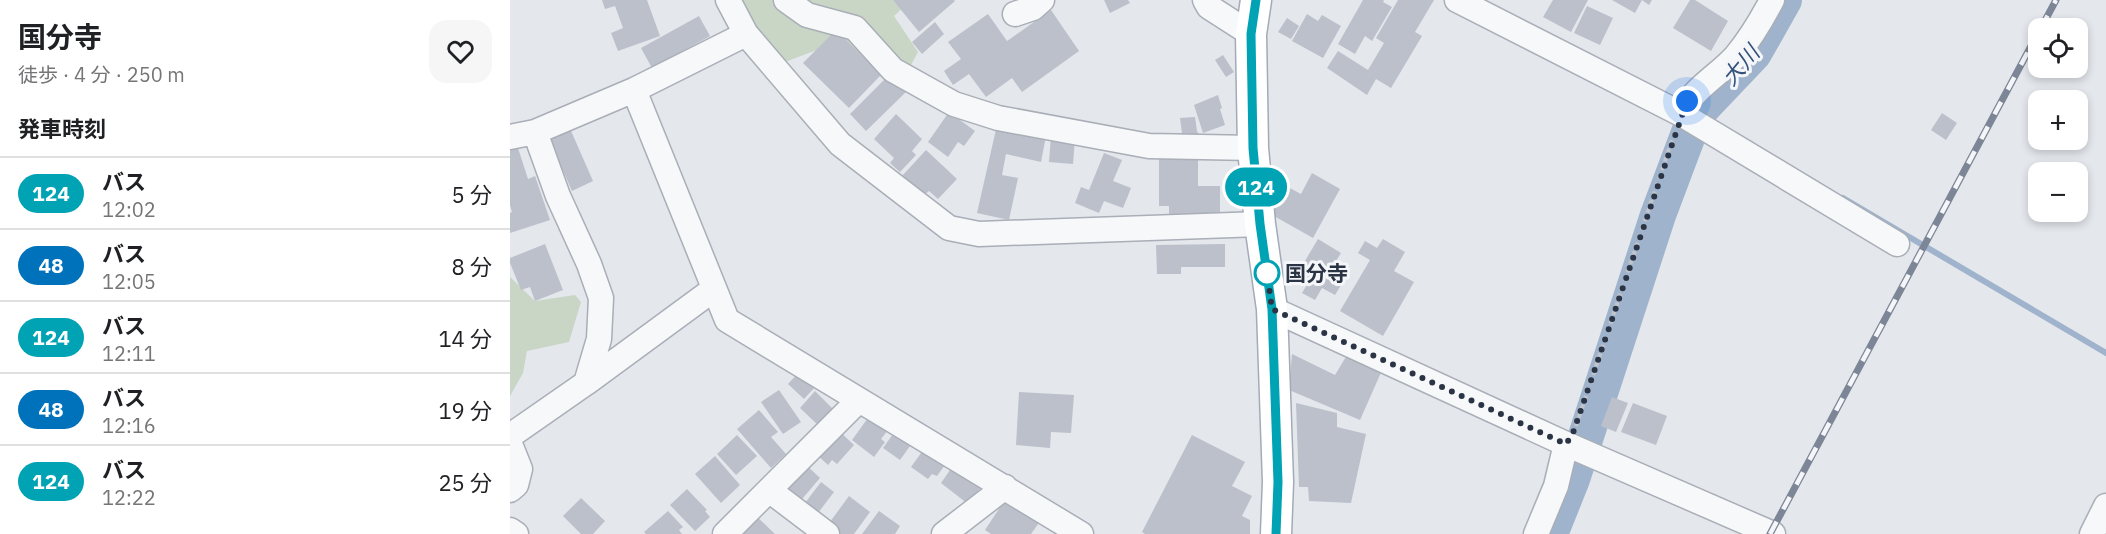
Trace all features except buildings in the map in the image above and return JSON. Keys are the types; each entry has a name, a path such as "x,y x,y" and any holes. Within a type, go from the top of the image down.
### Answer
{"main road":[{"path":"1256,0 1251,34 1253,148 1260,224 1272,309 1278,482 1276,534"}],"street":[{"path":"728,0 746,34 840,144 949,228 979,234 1260,224"},
{"path":"786,0 807,15 855,28 893,70 954,104 998,118 1149,146 1253,148"},
{"path":"1016,14 1033,8 1042,0"},
{"path":"1205,0 1209,7 1251,34"},
{"path":"1457,0 1681,114 1897,244"},
{"path":"1681,114 1687,101 1735,57 1772,0"},
{"path":"510,138 535,132 633,90 746,34"},
{"path":"633,90 727,320 1081,534"},
{"path":"535,132 558,196 589,264 601,298 599,339 586,383"},
{"path":"510,436 714,289"},
{"path":"1272,309 1566,444 1773,534"},
{"path":"725,534 859,400"},
{"path":"510,444 519,469 516,486 510,490"},
{"path":"1536,534 1556,486 1566,444"},
{"path":"944,534 1005,487"},
{"path":"769,490 827,534"},
{"path":"2091,534 2106,506"},
{"path":"510,530 516,534"}],"path":[{"path":"1566,444 1573,433 1681,114"}],"green space":[{"path":"742,0 911,0 894,16 918,52 897,91 840,41 780,64 750,27"},
{"path":"510,277 535,301 575,295 581,302 569,342 527,351 523,373 510,396"}],"waterway":[{"name":"大川","path":"1550,534 1572,479 1658,215 1696,114 1754,53 1784,0"},
{"path":"1843,198 2106,353"}],"railway":[{"path":"2046,18 2056,0"},
{"path":"1770,534 2028,52"}],"bus line":[{"name":"124","path":"1256,0 1251,34 1253,148 1260,224 1272,309 1278,482 1276,534"}],"place":[{"name":"国分寺","path":"1267,273"}],"route":[{"path":"1267,273 1266,266 1272,309 1566,444 1573,433 1687,101"}]}
